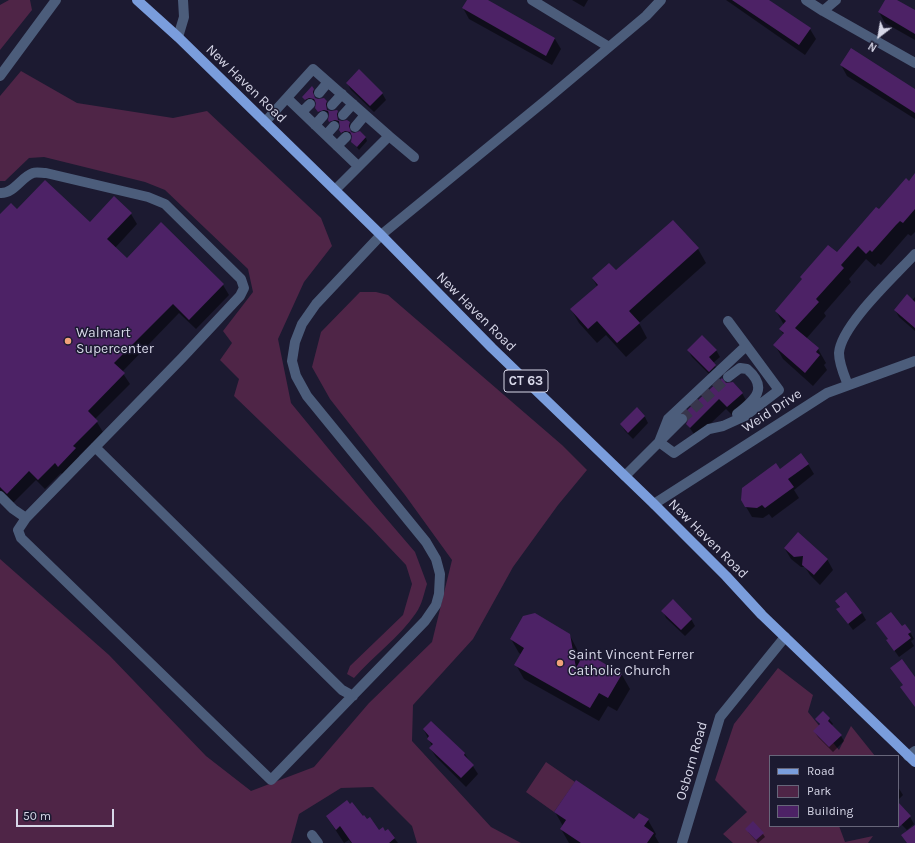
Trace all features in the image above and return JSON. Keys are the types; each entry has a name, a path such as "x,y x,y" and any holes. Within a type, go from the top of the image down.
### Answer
{"main road":[{"name":"New Haven Road","path":"137,0 178,37 381,235 492,348 654,504 785,638 913,756"}],"street":[{"path":"0,76 56,0"},
{"path":"178,37 184,17 183,0"},
{"path":"532,0 609,47"},
{"path":"0,193 4,193 12,189 32,173 46,173 148,197 165,204 241,279 244,288 240,296 182,358 26,518 18,530 21,538 271,780 428,617 436,605 439,594 440,574 436,559 426,542 307,396 296,376 292,361 295,342 302,324 316,304 381,235 646,16 661,0"},
{"path":"806,0 915,63"},
{"path":"823,11 836,0"},
{"path":"265,122 313,69 414,157"},
{"path":"319,93 328,82"},
{"path":"332,105 342,94"},
{"path":"287,98 358,166"},
{"path":"302,112 310,104"},
{"path":"343,115 353,104"},
{"path":"355,127 365,115"},
{"path":"315,124 323,116"},
{"path":"326,135 334,126"},
{"path":"335,190 389,136"},
{"path":"338,146 346,137"},
{"path":"848,385 840,362 839,351 850,325 915,254"},
{"path":"659,442 674,453 709,428 723,426 745,416 779,390 728,321"},
{"path":"659,442 668,419 746,346"},
{"name":"Weid Drive","path":"654,504 827,393 915,361"},
{"path":"723,426 753,401 757,396 759,389 758,380 747,369 740,368 728,377"},
{"path":"625,476 682,419"},
{"path":"95,447 342,690 353,696"},
{"path":"0,496 13,509 26,518"},
{"name":"Osborn Road","path":"682,843 720,717 785,638"}],"green space":[{"path":"9,0 30,0 32,10 0,50 0,5"},
{"path":"21,71 77,103 173,118 207,111 321,218 332,246 304,282 278,339 291,403 415,552 427,584 423,599 416,613 402,630 354,678 347,674 350,666 403,615 412,584 406,565 370,527 234,396 239,379 220,360 232,343 223,331 253,292 248,269 165,190 145,182 44,157 29,158 5,181 0,181 0,96"},
{"path":"360,292 376,292 388,295 562,445 587,470 558,505 513,567 473,639 413,705 412,741 491,827 521,843 417,843 412,826 373,787 341,788 299,814 291,843 0,843 0,559 109,655 206,756 251,791 314,767 369,703 432,642 452,560 405,495 330,399 312,367 321,332"},
{"path":"778,668 813,695 808,712 839,750 851,726 874,755 769,755 769,827 839,827 845,842 873,836 868,843 733,843 723,834 747,812 715,780 734,724"},
{"path":"546,762 575,782 554,812 526,792"}],"building":[{"path":"467,0 488,0 555,38 546,56 462,8"},
{"path":"732,0 769,0 811,28 799,45"},
{"path":"885,0 897,0 915,10 915,34 878,12"},
{"path":"851,48 915,89 915,113 840,65"},
{"path":"359,69 383,93 370,106 346,83"},
{"path":"312,86 314,89 313,92 315,98 324,98 327,101 327,110 337,110 338,120 347,120 350,122 349,126 351,132 354,133 360,131 366,137 357,147 351,142 352,136 350,132 345,131 341,133 339,130 339,121 335,120 329,122 328,111 324,110 318,112 315,108 316,103 314,99 309,98 305,100 302,97"},
{"path":"915,173 915,209 903,223 900,221 896,225 872,252 870,250 866,254 858,246 841,265 844,268 816,299 819,302 795,328 819,348 816,352 820,355 805,373 773,345 784,333 779,329 786,321 775,311 802,279 800,277 828,245 837,252 876,207 879,209 906,178 909,181"},
{"name":"Walmart Supercenter","path":"45,180 90,222 114,196 132,213 107,239 127,258 161,222 224,284 189,320 173,304 114,363 125,373 88,411 98,421 73,446 76,448 58,467 55,463 38,480 29,471 7,494 0,487 0,214 11,203 17,209"},
{"path":"673,220 699,248 629,311 640,323 617,343 597,321 588,329 570,309 598,285 592,278 609,263 616,270"},
{"path":"907,294 915,302 915,328 894,310"},
{"path":"702,335 717,350 709,357 716,365 709,372 687,350"},
{"path":"722,378 726,383 733,382 743,393 727,407 719,399 690,428 686,424 688,417 684,413"},
{"path":"637,407 645,416 628,433 620,424"},
{"path":"801,453 809,464 788,479 794,487 765,508 762,505 757,508 745,507 741,500 742,488 776,463 780,469"},
{"path":"798,532 828,559 814,575 802,565 803,556 794,557 784,548"},
{"path":"846,592 862,613 848,624 836,609 840,607 835,601"},
{"path":"673,599 692,619 681,630 661,611"},
{"path":"891,612 902,626 905,624 911,632 908,634 911,638 894,651 886,640 888,639 876,623"},
{"name":"Saint Vincent Ferrer Catholic Church","path":"535,613 570,634 576,668 585,652 622,674 608,698 599,693 590,708 514,665 524,648 510,639 523,616"},
{"path":"902,659 915,677 915,707 900,687 903,685 890,668"},
{"path":"823,711 830,718 828,721 842,735 829,747 813,731 820,724 815,719"},
{"path":"431,721 465,753 464,755 474,765 461,778 429,748 433,744 427,739 429,736 423,729"},
{"path":"576,780 634,819 639,813 649,819 644,826 654,833 647,843 581,843 560,829 566,820 554,812"},
{"path":"347,800 350,804 352,802 367,819 370,817 379,830 383,827 385,831 388,829 395,838 389,843 352,843 340,826 336,830 326,816"},
{"path":"899,803 911,816 898,828 899,827"},
{"path":"753,821 764,833 756,840 745,829"},
{"path":"915,825 915,843 907,843 901,835"}],"tunnel":[{"path":"682,419 728,377"}],"place":[{"name":"Walmart Supercenter","path":"68,341"},
{"name":"Saint Vincent Ferrer Catholic Church","path":"560,663"}]}
